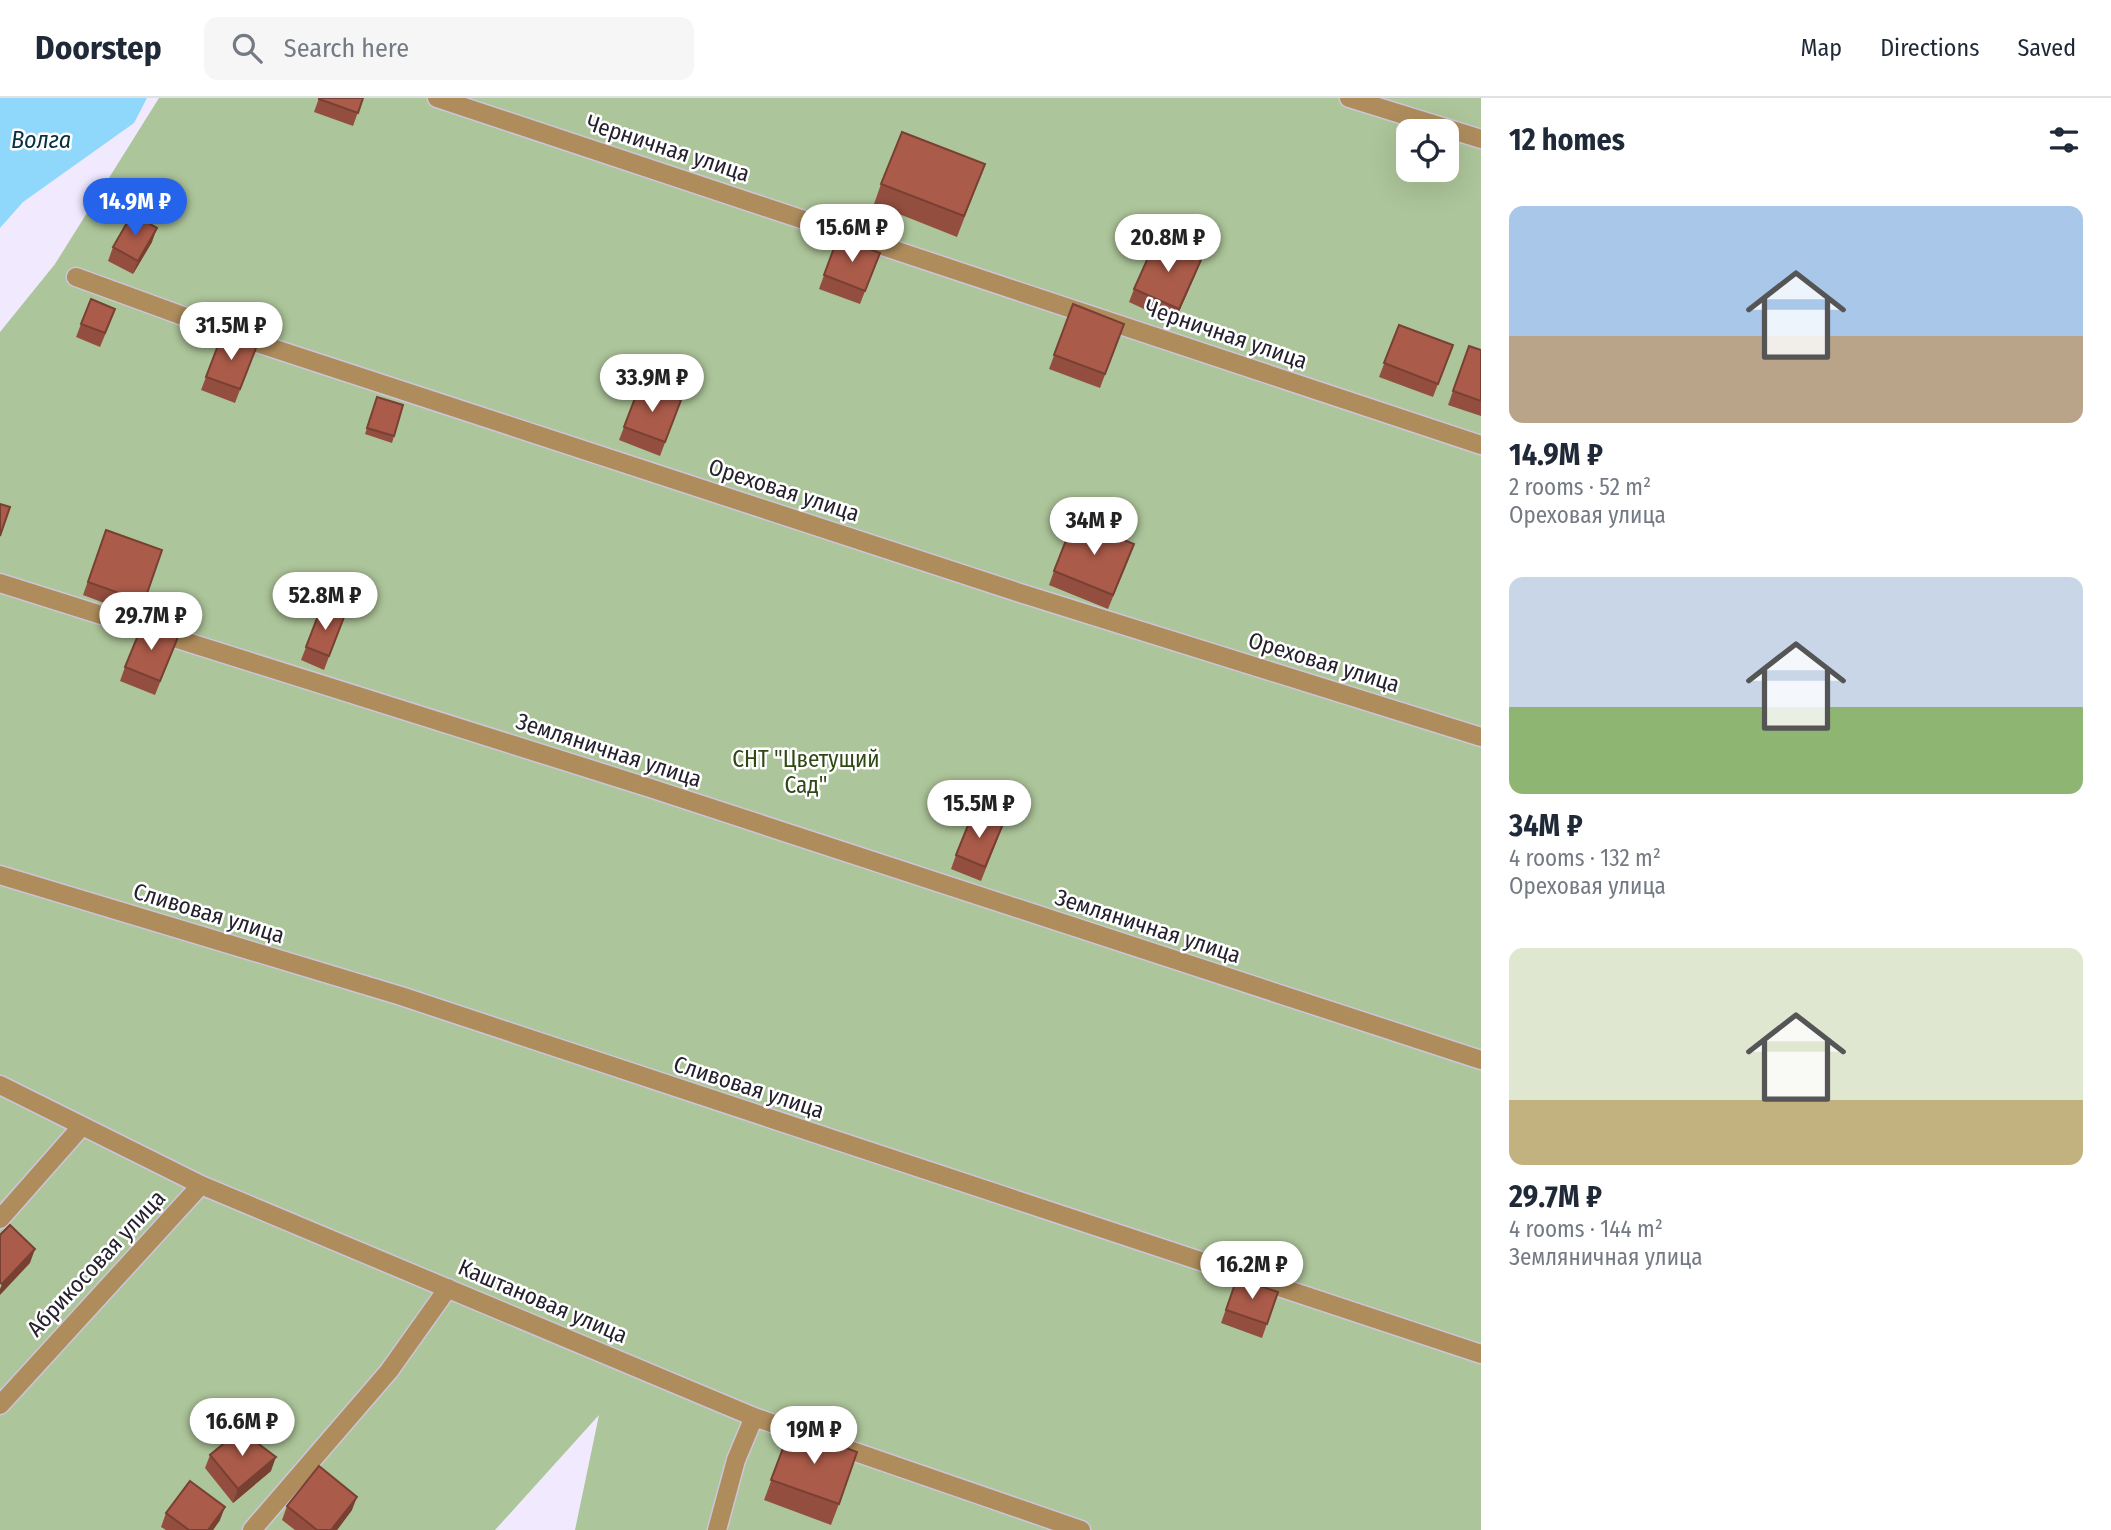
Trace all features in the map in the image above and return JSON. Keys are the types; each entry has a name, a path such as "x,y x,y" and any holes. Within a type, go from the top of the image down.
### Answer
{"street":[{"name":"Черничная улица","path":"437,98 1481,445"},
{"path":"1349,98 1481,139"},
{"name":"Ореховая улица","path":"76,277 270,348 1020,593 1481,737"},
{"name":"Земляничная улица","path":"0,583 650,788 1481,1060"},
{"name":"Сливовая улица","path":"0,875 401,996 1481,1353"},
{"name":"Каштановая улица","path":"0,1085 201,1185 754,1417 1081,1530"},
{"path":"0,1219 82,1126"},
{"name":"Абрикосовая улица","path":"0,1405 201,1185"},
{"path":"252,1530 389,1370 448,1287"},
{"path":"716,1530 736,1460 754,1417"}],"green space":[{"name":"СНТ \"Цветущий Сад\"","path":"159,98 1481,98 1481,1530 575,1530 599,1415 495,1530 0,1530 0,332 55,264"}],"water":[{"name":"Волга","path":"0,98 147,98 134,123 23,202 0,228"}],"building":[{"path":"319,98 363,98 358,113"},
{"path":"902,132 985,164 964,216 881,184"},
{"path":"132,214 157,228 138,261 113,247"},
{"path":"838,237 880,253 865,291 824,275"},
{"path":"1156,240 1201,260 1179,309 1134,289"},
{"path":"91,299 115,309 105,333 81,324"},
{"path":"1073,304 1124,324 1105,374 1054,355"},
{"path":"1399,325 1453,345 1438,384 1384,363"},
{"path":"222,335 256,348 240,389 206,377"},
{"path":"1469,346 1481,350 1481,401 1453,391"},
{"path":"640,385 681,400 665,442 624,427"},
{"path":"377,397 403,405 394,436 367,428"},
{"path":"0,504 10,507 0,536"},
{"path":"1074,520 1134,544 1113,595 1054,571"},
{"path":"106,530 162,550 144,602 88,582"},
{"path":"321,608 344,617 329,656 306,647"},
{"path":"143,623 178,637 160,681 125,667"},
{"path":"973,813 1003,824 985,867 956,855"},
{"path":"10,1225 35,1249 2,1284 0,1235"},
{"path":"1237,1278 1278,1292 1267,1324 1226,1310"},
{"path":"791,1427 857,1452 839,1504 771,1480"},
{"path":"240,1430 276,1457 238,1489 210,1455"},
{"path":"319,1466 357,1497 331,1530 317,1530 287,1506"},
{"path":"190,1481 225,1507 208,1530 189,1530 166,1513"}]}
